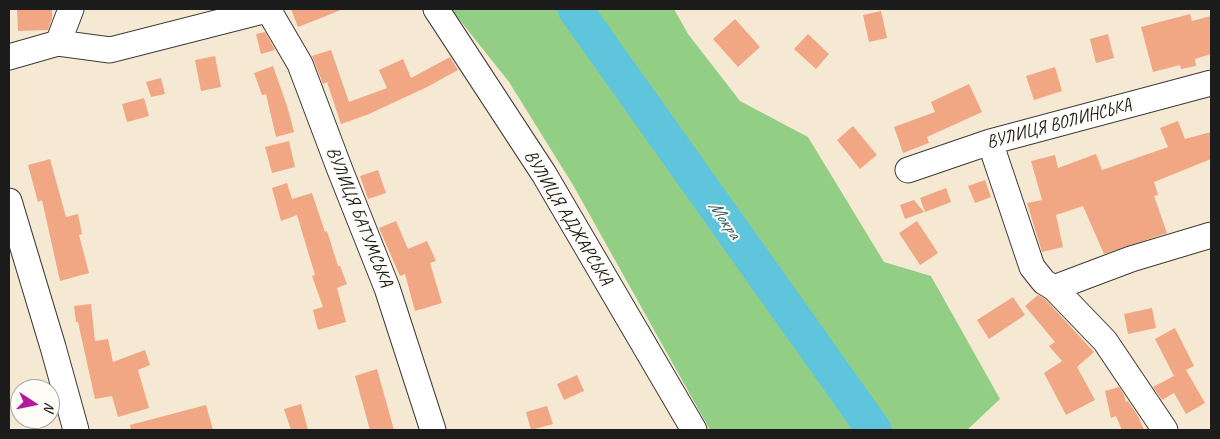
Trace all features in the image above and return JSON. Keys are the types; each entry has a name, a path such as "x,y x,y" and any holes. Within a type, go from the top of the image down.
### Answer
{"street":[{"path":"58,43 70,9"},
{"name":"ВУЛИЦЯ АДЖАРСЬКА","path":"436,9 544,174 694,430"},
{"path":"9,57 58,43 110,50 270,10"},
{"name":"ВУЛИЦЯ БАТУМСЬКА","path":"270,10 300,64 387,288 412,360 433,430"},
{"name":"ВУЛИЦЯ ВОЛИНСЬКА","path":"908,170 990,142 1211,83"},
{"path":"990,142 1032,267 1044,282 1054,288 1105,341 1165,430"},
{"path":"9,201 76,430"},
{"path":"1054,288 1131,259 1211,235"}],"green space":[{"path":"451,9 674,9 688,34 740,101 808,137 884,262 931,276 1000,399 967,430 710,430 573,185 509,82"}],"building":[{"path":"17,9 52,9 52,18 48,30 18,31"},
{"path":"291,9 341,9 341,10 298,27"},
{"path":"881,11 887,38 869,42 863,15"},
{"path":"1190,14 1192,21 1211,16 1211,54 1195,59 1196,66 1181,69 1180,65 1153,72 1141,27"},
{"path":"735,19 760,47 738,67 713,39"},
{"path":"265,32 275,50 261,54 256,34"},
{"path":"808,34 829,54 816,69 794,49"},
{"path":"1108,34 1114,58 1096,63 1090,39"},
{"path":"331,50 349,102 387,88 379,70 403,59 411,78 450,57 458,70 427,87 369,114 341,124 327,82 323,84 312,56"},
{"path":"215,56 221,87 201,91 195,60"},
{"path":"273,66 294,132 276,137 266,94 262,95 254,73"},
{"path":"1055,67 1062,91 1034,100 1026,76"},
{"path":"161,78 165,94 151,97 146,82"},
{"path":"969,84 982,112 927,137 929,143 903,153 894,127 935,112 931,102"},
{"path":"144,98 149,116 127,122 122,104"},
{"path":"1178,121 1185,139 1211,132 1211,159 1154,182 1158,195 1154,196 1167,233 1104,254 1083,206 1056,215 1063,247 1042,252 1027,203 1042,200 1031,161 1055,155 1058,168 1096,154 1102,170 1168,147 1160,128"},
{"path":"853,126 877,155 860,169 837,140"},
{"path":"289,141 295,167 272,173 265,147"},
{"path":"50,159 66,217 78,214 82,234 79,235 89,273 60,281 42,200 38,202 28,165"},
{"path":"378,170 386,193 368,199 360,176"},
{"path":"985,180 991,197 975,203 968,186"},
{"path":"287,183 292,199 312,193 338,266 340,266 347,284 337,288 346,322 318,330 313,310 323,307 312,276 315,275 297,215 281,221 272,188"},
{"path":"946,188 951,202 925,212 920,198"},
{"path":"914,200 924,212 905,219 900,205"},
{"path":"396,221 408,249 427,241 436,261 430,263 442,303 415,311 405,274 400,276 379,228"},
{"path":"917,221 938,253 920,265 899,233"},
{"path":"1038,295 1045,299 1094,352 1077,367 1095,400 1066,415 1044,373 1062,361 1049,346 1055,342 1025,306"},
{"path":"1013,297 1025,315 989,339 977,320"},
{"path":"91,304 95,341 108,339 113,362 145,350 150,365 138,370 149,408 118,417 112,396 95,399 78,322 76,322 74,306"},
{"path":"1152,308 1156,328 1128,334 1124,314"},
{"path":"1175,328 1194,366 1186,370 1205,403 1186,414 1174,393 1162,400 1153,387 1174,376 1155,339"},
{"path":"377,369 394,430 370,430 355,376"},
{"path":"577,375 584,391 564,400 557,384"},
{"path":"1119,387 1126,402 1128,401 1139,418 1144,430 1122,430 1116,416 1111,418 1105,391"},
{"path":"301,404 308,430 291,430 284,409"},
{"path":"206,405 213,430 131,430 130,425"},
{"path":"547,406 553,424 531,430 526,412"}],"waterway":[{"name":"Мокра","path":"575,9 874,430"}]}
